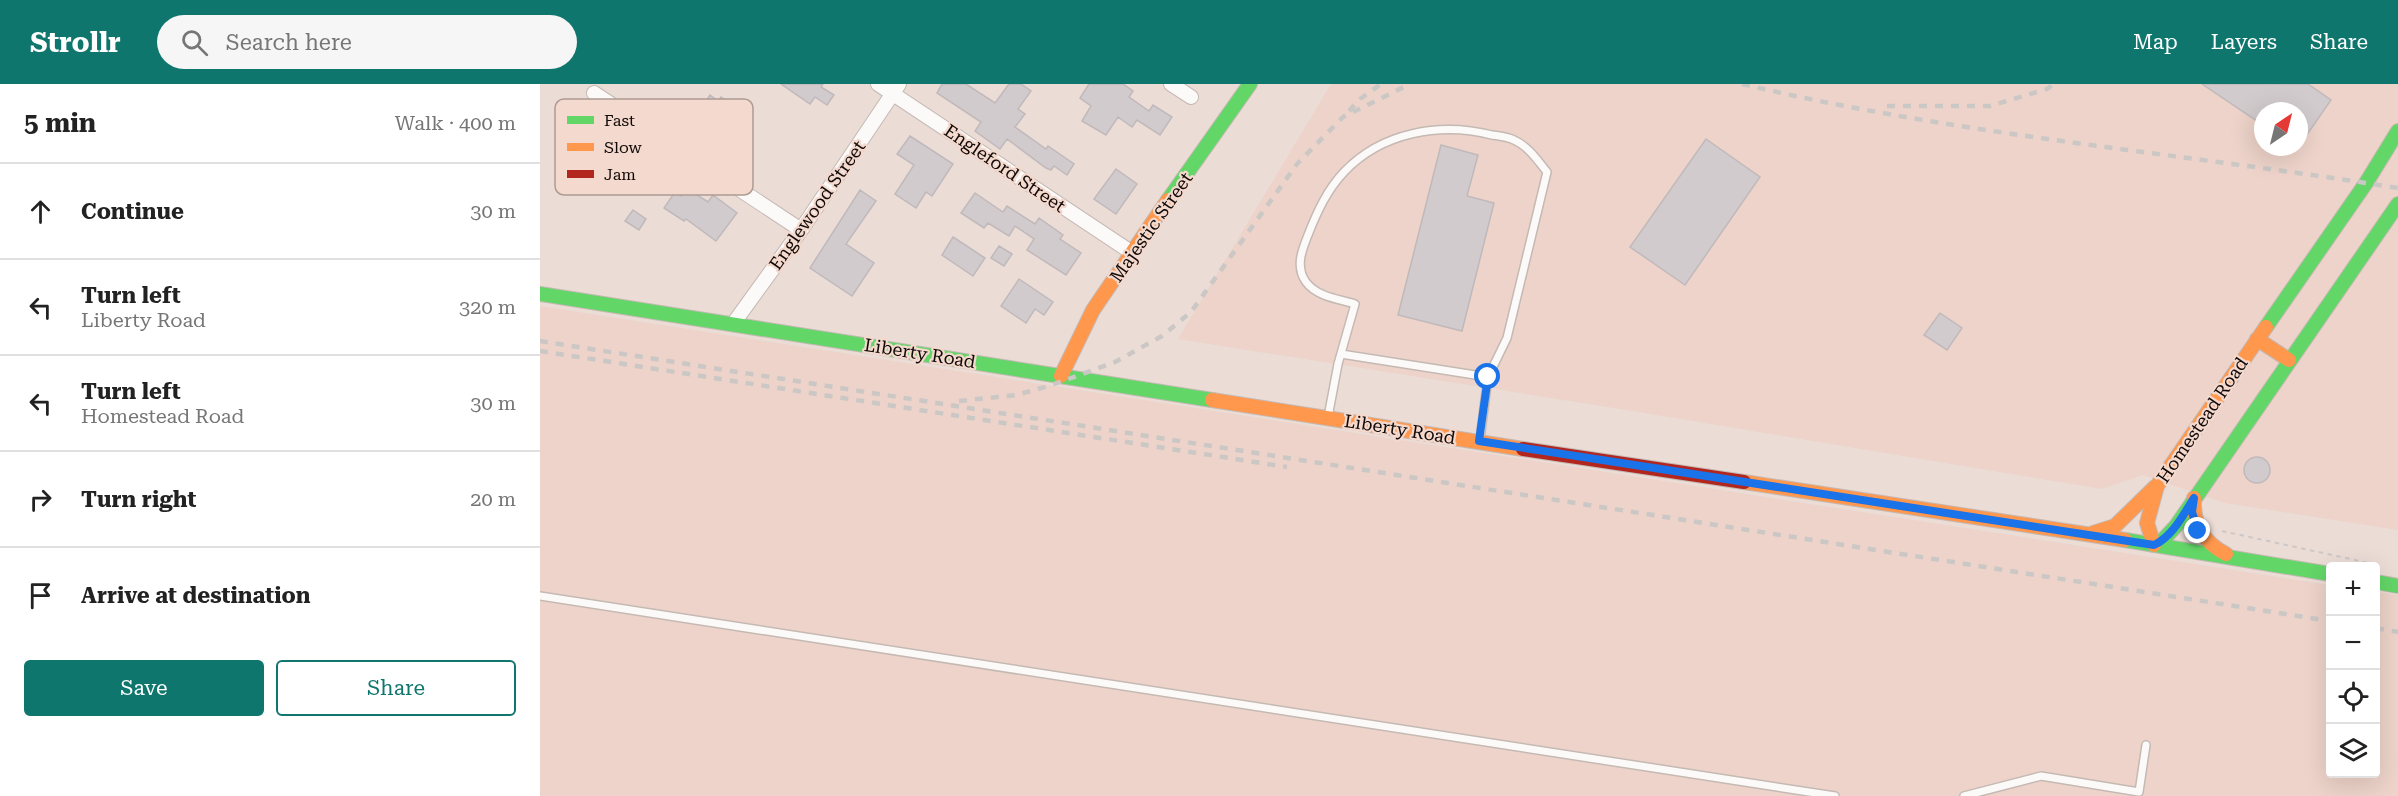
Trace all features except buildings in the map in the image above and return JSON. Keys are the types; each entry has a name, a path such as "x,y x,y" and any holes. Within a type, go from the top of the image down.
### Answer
{"main road":[{"name":"Majestic Street","path":"1061,376 1093,310 1131,252 1250,84"},
{"name":"Homestead Road","path":"2398,131 2366,183 2157,486 2145,526 2154,545 2161,542 2173,530 2398,204"},
{"name":"Liberty Road","path":"540,294 2087,534 2326,573"},
{"path":"2257,339 2289,360"},
{"path":"2087,534 2115,526 2157,486"},
{"path":"2194,498 2192,512 2194,522 2205,540 2224,554 2249,561"},
{"path":"2380,583 2398,586"}],"street":[{"name":"Engleford Street","path":"878,84 896,89 1131,252"},
{"path":"1172,84 1191,97"},
{"name":"Englewood Street","path":"733,324 801,230 896,89"},
{"path":"594,93 603,99"},
{"path":"748,195 801,230"}],"lane":[{"path":"1329,417 1341,354 1355,304 1317,292 1305,282 1299,267 1302,251 1320,204 1344,172 1385,142 1435,129 1470,129 1515,140 1533,155 1547,172 1507,338 1488,377 1479,441"},
{"path":"1341,354 1488,377"},
{"path":"540,597 1835,796"},
{"path":"1964,796 2041,776 2139,792 2146,746"}],"path":[{"path":"2218,530 2387,567"}],"shaded area":[{"path":"1331,84 2398,84 2398,530 2225,503 2143,475 2102,489 1178,339"},
{"path":"540,306 2326,584 2326,778 2380,778 2380,593 2398,595 2398,796 540,796"}],"railway":[{"path":"1349,111 1360,99 1381,84"},
{"path":"959,401 1016,395 1049,386 1115,362 1162,336 1191,312 1297,164 1343,117 1410,84"},
{"path":"1742,84 1905,117 2398,188"},
{"path":"1887,106 1990,106 2047,89 2054,84"},
{"path":"540,341 2326,620"},
{"path":"540,351 1287,467"},
{"path":"2380,629 2398,632"}],"traffic: fast":[{"path":"1168,200 1250,84"},
{"path":"2266,327 2366,183 2398,131"},
{"path":"2154,545 2161,542 2176,526 2398,204"},
{"path":"540,294 1212,400"},
{"path":"2125,540 2326,573"},
{"path":"2380,583 2398,586"}],"traffic: slow":[{"path":"1061,376 1093,310 1168,200"},
{"path":"2154,545 2147,523 2157,486 2266,327"},
{"path":"2257,339 2289,360"},
{"path":"1212,400 1523,449"},
{"path":"1744,482 2125,540"},
{"path":"2093,533 2115,526 2155,487"},
{"path":"2194,498 2195,516 2201,532 2211,544 2226,554"}],"traffic: jam":[{"path":"1523,449 1744,482"}],"route":[{"path":"1488,377 1479,441 2154,545 2161,542 2173,530 2194,498 2192,512 2198,531"}]}
